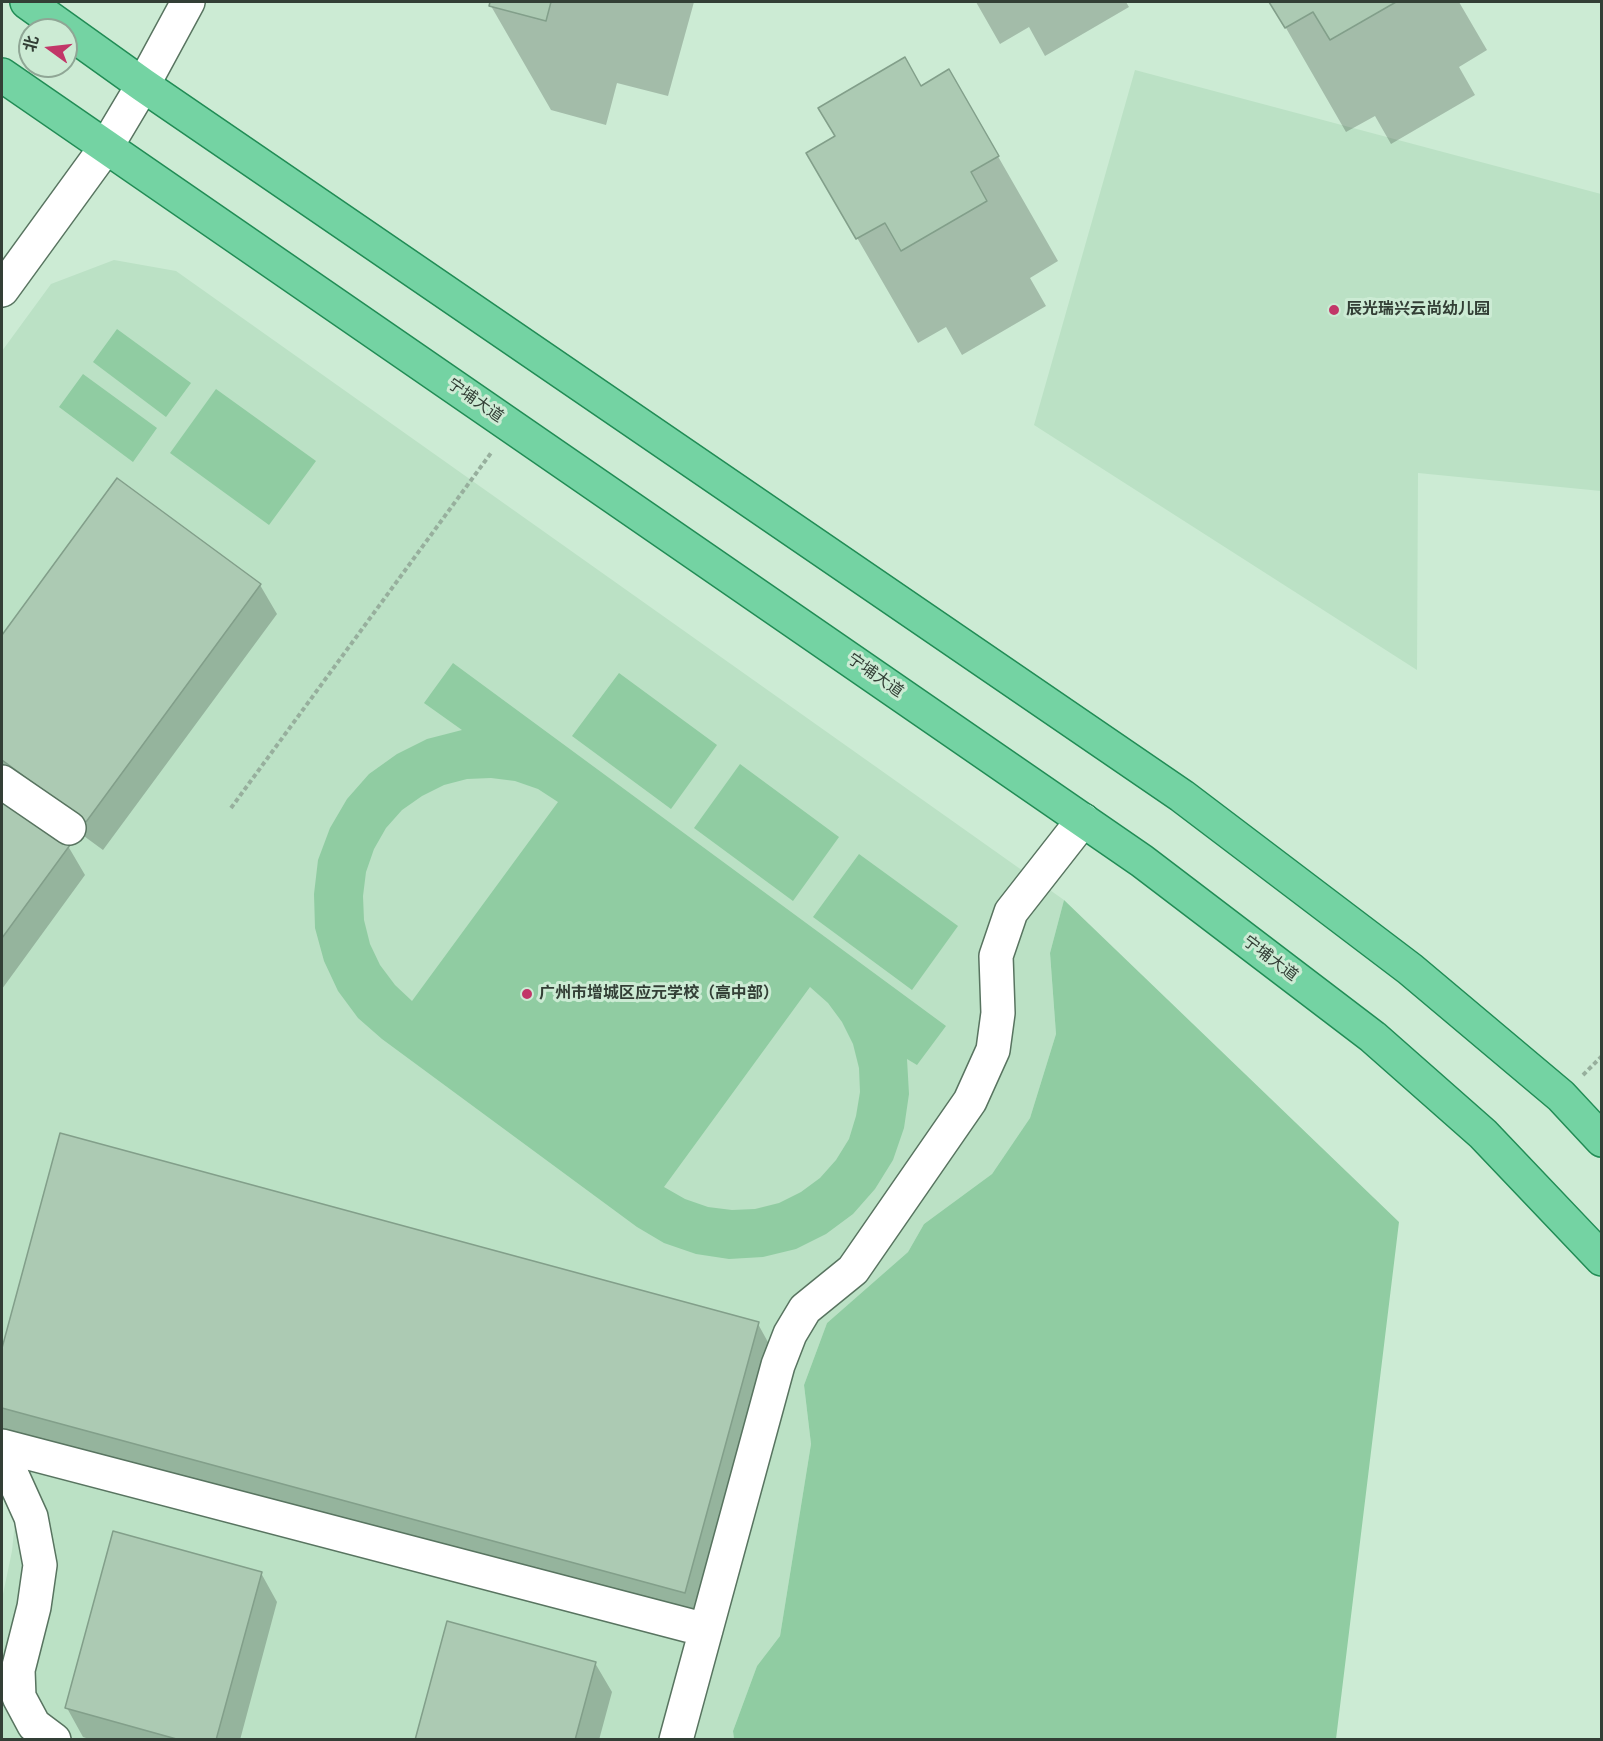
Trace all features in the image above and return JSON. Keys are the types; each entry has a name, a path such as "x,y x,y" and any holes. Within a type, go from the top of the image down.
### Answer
{"main road":[{"path":"27,2 143,85 1182,796 1410,969 1562,1096 1602,1140"},
{"name":"宁埔大道","path":"2,75 1142,861 1372,1037 1483,1134 1602,1259"}],"street":[{"path":"2,290 106,147 188,2"},
{"path":"2,782 69,828"},
{"path":"676,1740 775,1377 790,1334 805,1309 853,1270 970,1101 993,1050 998,1013 996,956 1011,912 1083,820"},
{"path":"2,1446 706,1630"},
{"path":"2,1464 12,1475 31,1517 40,1565 34,1607 18,1670 19,1697 34,1725 54,1740"}],"path":[{"path":"231,808 511,426"}],"shaded area":[{"name":"辰光瑞兴云尚幼儿园","path":"1135,70 1601,194 1601,491 1418,473 1417,670 1034,425"},
{"name":"广州市增城区应元学校（高中部）","path":"114,260 176,271 1064,900 1050,953 1056,1034 1030,1118 992,1174 924,1224 908,1252 827,1323 804,1385 811,1444 780,1636 757,1666 733,1731 734,1739 2,1739 2,1599 12,1551 15,1522 2,1496 2,351 51,284"},
{"path":"117,329 191,383 166,417 93,362"},
{"path":"83,374 157,428 133,462 59,407"},
{"path":"216,389 316,461 269,525 170,453"},
{"path":"453,663 946,1026 917,1065 907,1059 909,1094 904,1128 893,1160 875,1189 853,1214 826,1234 796,1249 763,1257 729,1259 696,1254 664,1243 637,1227 382,1039 358,1018 338,991 324,961 315,928 314,894 318,860 330,828 347,799 369,774 397,754 427,739 462,730 424,703","holes":["491,778 515,781 538,789 558,802 412,1001 395,985 380,965 370,944 364,920 363,896 366,872 374,849 386,828 402,810 422,796 444,785 467,779","810,987 828,1003 842,1022 853,1044 859,1068 860,1092 856,1116 849,1139 836,1160 820,1178 801,1192 779,1203 755,1209 732,1210 708,1207 685,1199 664,1187"]},
{"path":"619,673 717,745 671,809 572,736"},
{"path":"740,764 839,837 793,901 694,828"},
{"path":"859,854 958,926 912,990 813,917"},
{"path":"1064,900 1399,1222 1336,1739 734,1739 733,1731 757,1666 780,1636 811,1444 804,1385 827,1323 908,1252 924,1224 992,1174 1030,1118 1056,1034 1050,953"}],"building":[{"path":"490,2 551,2 546,21 489,6"},
{"path":"1269,2 1396,2 1330,40 1313,12 1285,28"},
{"path":"905,57 921,86 949,69 999,156 971,172 987,201 901,251 885,223 856,239 806,153 835,136 818,108"},
{"path":"117,478 261,584 86,822 2,760 2,635"},
{"path":"2,794 70,845 2,938"},
{"path":"60,1133 759,1322 685,1593 2,1408 2,1348"},
{"path":"113,1531 262,1572 216,1740 180,1740 65,1708"},
{"path":"447,1621 596,1662 575,1740 415,1740"}],"place":[{"name":"辰光瑞兴云尚幼儿园","path":"1334,310"},
{"name":"广州市增城区应元学校（高中部）","path":"527,994"}]}
